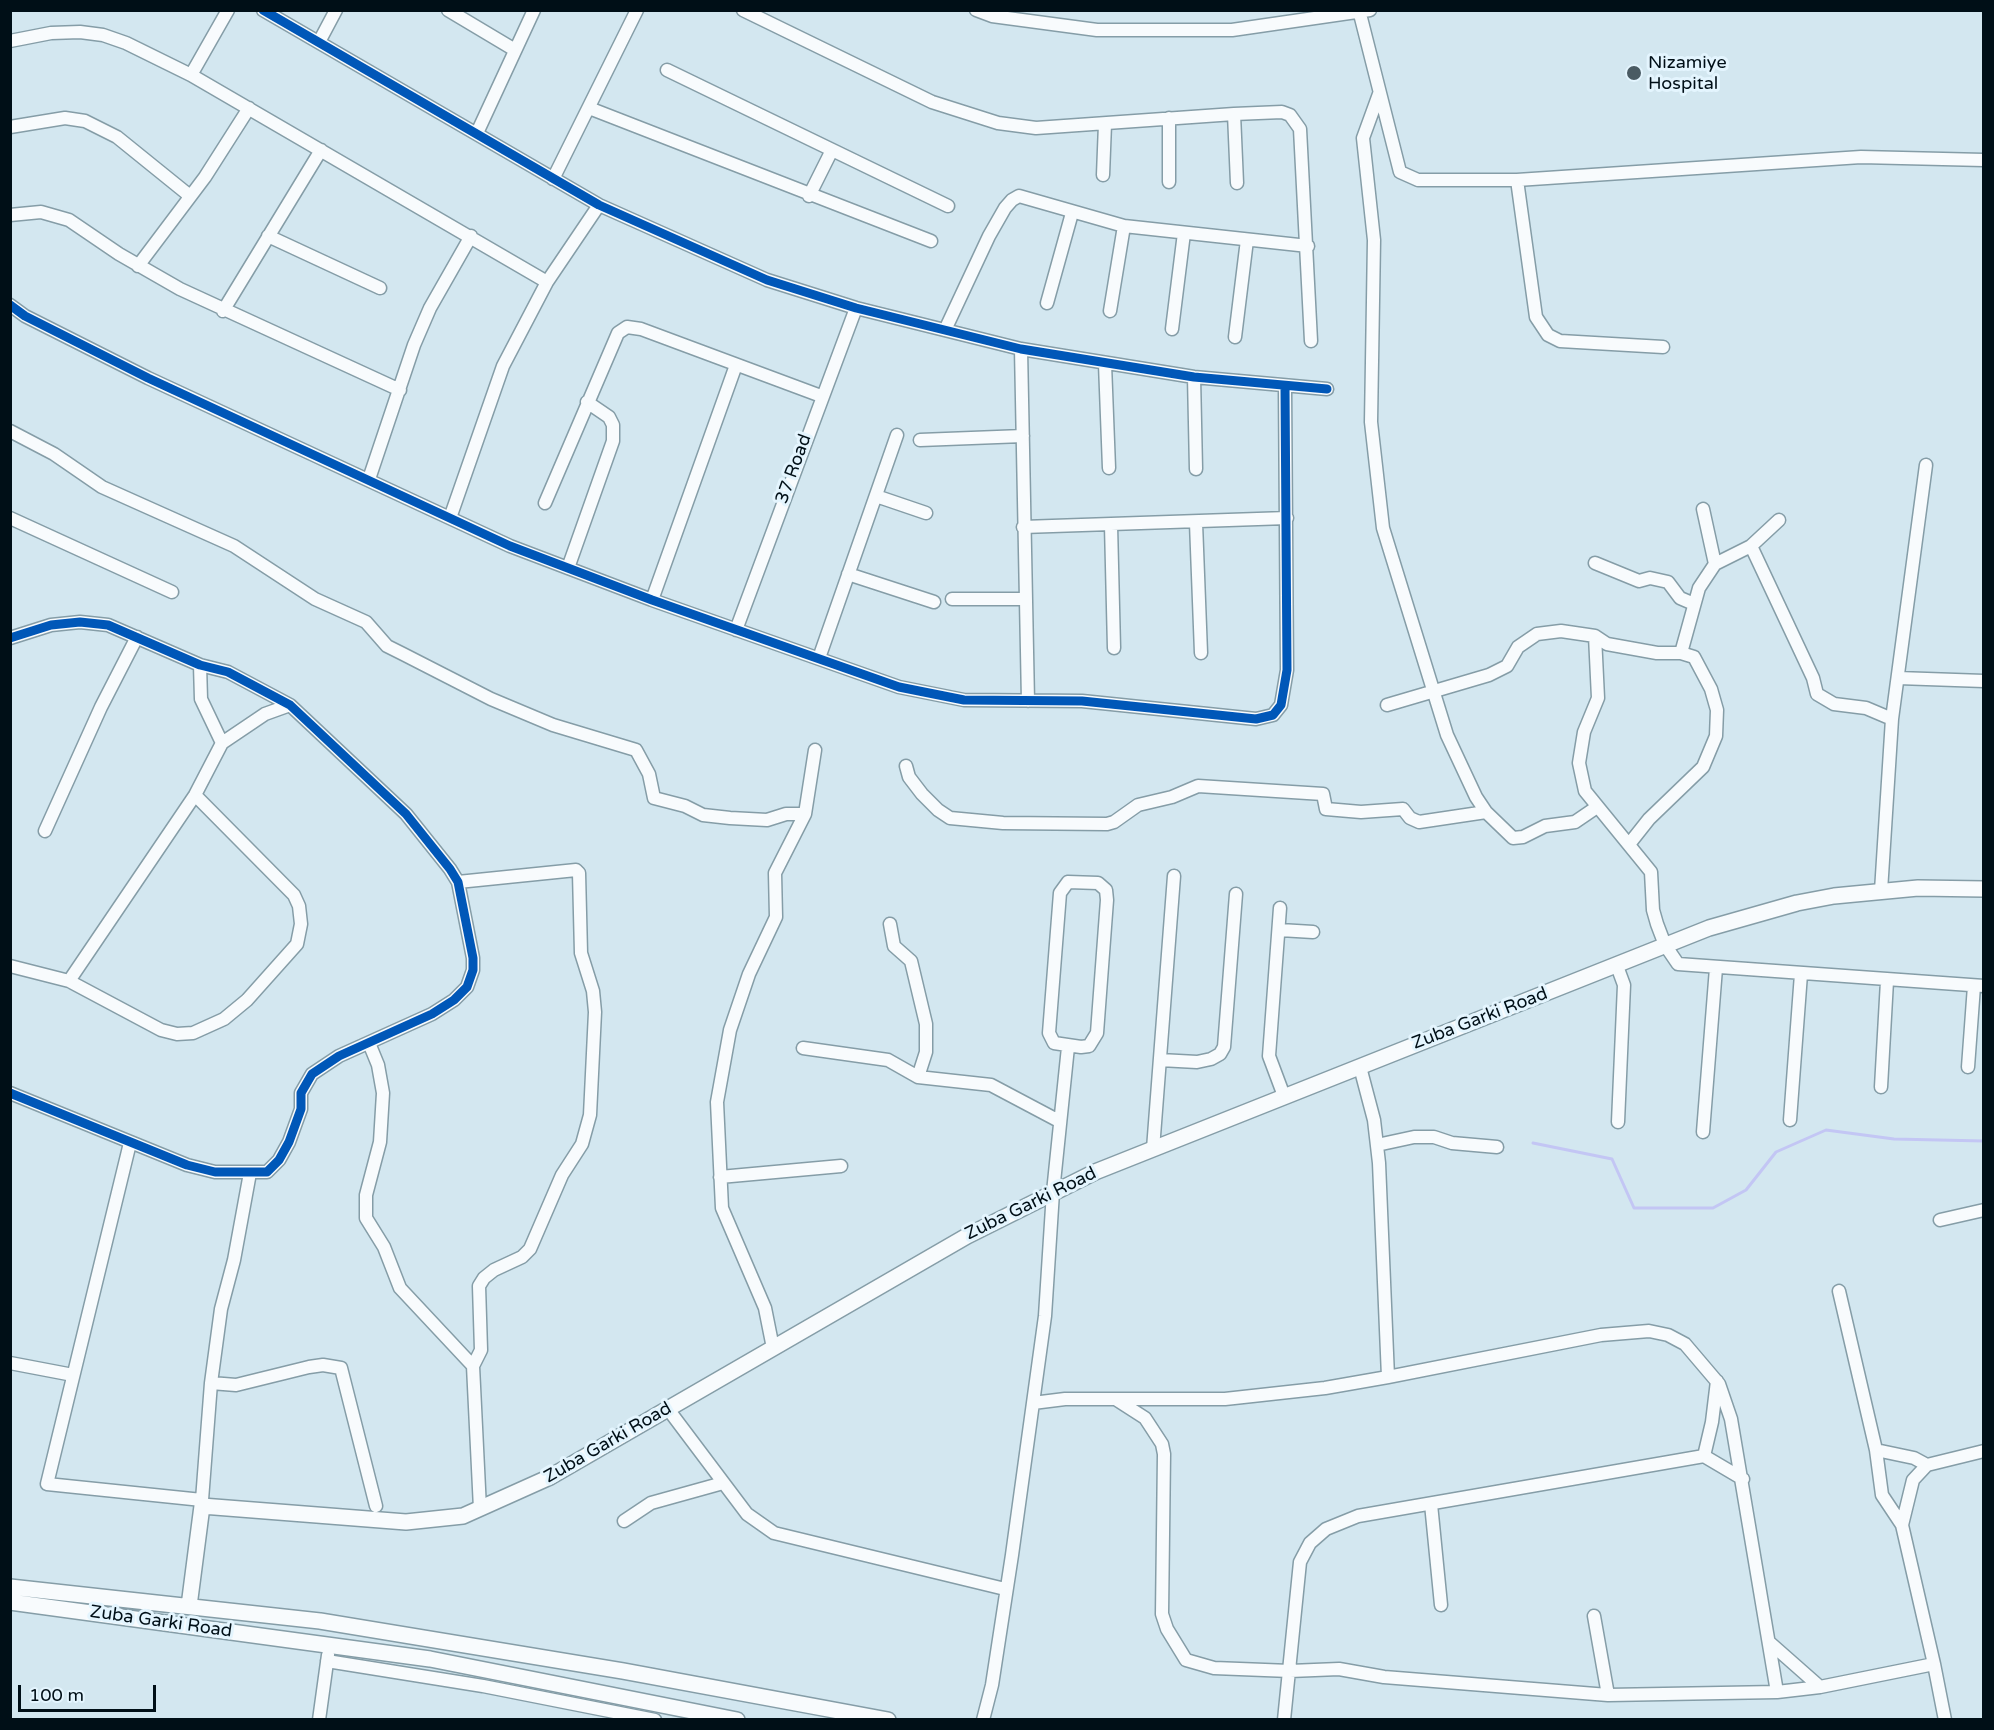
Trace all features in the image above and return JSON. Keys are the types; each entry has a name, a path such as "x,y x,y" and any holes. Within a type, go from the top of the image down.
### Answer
{"main road":[{"name":"Zuba Garki Road","path":"189,1606 202,1503 406,1522 463,1516 550,1477 966,1236 1053,1192 1153,1149 1709,928 1797,903 1881,891 1983,889"},
{"name":"Zuba Garki Road","path":"10,1587 331,1623 623,1671 888,1719"},
{"name":"Zuba Garki Road","path":"14,1603 328,1653 430,1659 737,1719"}],"street":[{"path":"191,75 228,10"},
{"path":"263,10 599,204 767,280 856,308 1021,349 1194,377 1327,389"},
{"path":"319,42 336,10"},
{"path":"448,10 515,50"},
{"path":"477,134 534,10"},
{"path":"553,179 637,10"},
{"path":"743,10 952,110 998,123 1036,128 1282,112 1297,121 1300,129 1308,246 1311,341"},
{"path":"976,10 992,16 1097,30 1232,30 1363,11 1379,94 1396,163 1405,176 1418,180 1517,180 1862,157 1983,160"},
{"path":"10,41 51,33 104,35 126,43 191,75 547,282"},
{"path":"667,70 948,206"},
{"path":"1379,94 1363,138 1374,240 1374,339 1370,386 1376,479 1383,528 1447,735 1476,797 1486,812 1514,838 1545,826 1575,822 1597,807"},
{"path":"138,266 190,196 249,108"},
{"path":"589,108 809,196 931,241"},
{"path":"1234,114 1237,183"},
{"path":"10,127 65,118 85,121 117,137 190,196"},
{"path":"1169,118 1169,182"},
{"path":"1102,175 1105,124"},
{"path":"223,311 321,150"},
{"path":"809,196 832,150"},
{"path":"1517,180 1536,317 1548,335 1560,341 1663,346"},
{"path":"945,330 989,236 1012,200 1018,196 1029,197 1072,213 1124,226 1308,246"},
{"path":"450,518 503,366 547,282 599,204"},
{"path":"10,215 41,212 62,217 138,266 223,311 400,390"},
{"path":"1047,303 1072,213"},
{"path":"1110,311 1124,226"},
{"path":"1172,329 1184,233"},
{"path":"268,236 380,288"},
{"path":"369,479 414,345 430,308 471,236"},
{"path":"1235,337 1247,240"},
{"path":"10,305 25,316 148,378 510,546 652,600 899,687 964,700 1082,701 1256,719 1273,715 1281,705 1287,670 1285,387"},
{"name":"37 Road","path":"736,630 821,396 856,308"},
{"path":"545,503 618,333 627,327 641,329 821,396"},
{"path":"1021,349 1028,701"},
{"path":"1105,364 1109,468"},
{"path":"652,600 736,365"},
{"path":"1194,377 1196,469"},
{"path":"568,568 613,441 613,424 609,417 587,402"},
{"path":"10,431 54,454 102,487 234,546 315,599 366,622 387,646 491,699 553,725 636,750 649,774 654,798 685,806 703,815 730,818 767,820 786,814 805,814"},
{"path":"819,658 897,435"},
{"path":"920,440 1023,436"},
{"path":"1881,891 1892,719 1926,465"},
{"path":"876,496 926,513"},
{"path":"1703,509 1715,564"},
{"path":"1023,527 1196,523 1287,518"},
{"path":"1681,653 1699,588 1715,564 1751,546 1779,520"},
{"path":"12,522 172,592"},
{"path":"1196,523 1201,653"},
{"path":"1111,525 1114,648"},
{"path":"1751,546 1813,678 1817,694 1834,704 1866,708 1892,719"},
{"path":"1595,563 1639,581 1650,578 1668,582 1680,598 1694,604"},
{"path":"848,574 934,602"},
{"path":"952,599 1026,599"},
{"path":"10,638 51,625 80,622 108,625 200,664 228,672 290,705 406,814 458,882 473,958 473,970 467,987 432,1014 324,1065 312,1074 301,1093 301,1109 279,1160 267,1172 215,1172 187,1165 10,1093"},
{"path":"1387,705 1489,675 1507,666 1518,647 1537,634 1561,631 1595,636 1607,644 1657,653 1681,653 1694,657 1711,689 1717,710 1716,736 1703,766 1648,819 1630,843"},
{"path":"1595,636 1598,698 1584,732 1579,763 1585,791 1630,843 1651,872 1653,910 1665,945 1678,964 1979,986 1968,1067"},
{"path":"45,831 101,707 137,637"},
{"path":"200,664 201,699 222,743"},
{"path":"1898,678 1983,681"},
{"path":"69,981 195,795 222,743 265,714 290,705"},
{"path":"773,1348 765,1308 722,1208 717,1102 729,1030 749,974 777,917 775,873 805,814 815,750"},
{"path":"906,766 909,777 938,810 950,818 994,822 1107,824 1114,822 1138,805 1172,797 1198,786 1323,794 1326,809 1361,812 1403,809 1410,818 1419,822 1486,812"},
{"path":"10,966 69,981 161,1030 177,1034 193,1033 224,1018 247,1000 297,944 302,924 299,906 294,895 195,795"},
{"path":"458,882 576,870 579,873 581,953 593,991 595,1012 590,1115 582,1144 562,1175 530,1249 522,1257 494,1270 479,1286 481,1350 473,1366 480,1509"},
{"path":"1153,1149 1174,876"},
{"path":"1068,882 1098,883 1106,890 1107,900 1098,1033 1089,1046 1068,1047 1054,1043 1049,1033 1060,893 1068,882"},
{"path":"1160,1060 1197,1062 1211,1059 1220,1054 1224,1047 1236,894"},
{"path":"1280,908 1269,1056 1284,1096"},
{"path":"890,924 894,946 911,961 926,1024 926,1052 918,1077"},
{"path":"1280,930 1313,932"},
{"path":"1617,966 1623,985 1617,1122"},
{"path":"1703,1132 1716,968"},
{"path":"1790,1120 1801,974"},
{"path":"1881,1087 1887,981"},
{"path":"369,1043 378,1065 383,1093 380,1142 366,1195 366,1218 387,1253 400,1288 473,1366"},
{"path":"983,1719 992,1685 1045,1316 1059,1121 1068,1047"},
{"path":"803,1048 888,1060 918,1077 991,1084 1059,1121"},
{"path":"1360,1066 1369,1098 1377,1145 1388,1377"},
{"path":"1377,1145 1414,1137 1434,1137 1452,1143 1497,1147"},
{"path":"130,1143 47,1484 202,1503 211,1383 221,1309 234,1260 250,1173"},
{"path":"720,1177 841,1166"},
{"path":"1940,1220 1983,1210"},
{"path":"1839,1291 1876,1450 1882,1496 1902,1525 1946,1719"},
{"path":"1033,1403 1065,1399 1225,1399 1325,1388 1558,1343 1649,1330 1668,1335 1685,1344 1717,1381 1731,1419 1743,1479 1777,1692"},
{"path":"10,1363 73,1375"},
{"path":"211,1383 236,1385 323,1365 341,1368 376,1506"},
{"path":"1704,1456 1712,1422 1717,1381"},
{"path":"1116,1399 1144,1418 1155,1431 1164,1454 1162,1614 1186,1660 1197,1665 1290,1671 1339,1669 1384,1677 1608,1695 1777,1692 1820,1687 1934,1665"},
{"path":"668,1409 747,1514 774,1533 1005,1589"},
{"path":"1876,1450 1914,1458 1927,1466"},
{"path":"1902,1525 1913,1479 1927,1466 1983,1451"},
{"path":"1284,1719 1300,1562 1310,1543 1326,1529 1358,1516 1704,1456 1743,1479"},
{"path":"624,1521 651,1503 723,1483"},
{"path":"1431,1504 1441,1605"},
{"path":"1594,1616 1608,1695"},
{"path":"1769,1642 1820,1687"},
{"path":"319,1719 328,1653 655,1719"}],"waterway":[{"path":"1533,1143 1612,1159 1634,1208 1713,1208 1746,1190 1776,1152 1826,1130 1894,1139 1984,1141"}],"cycle path":[{"path":"263,10 599,205 767,280 856,308 1021,349 1194,377 1327,389"},
{"path":"10,305 25,316 148,378 510,546 652,600 899,687 964,700 1082,701 1256,719 1273,715 1281,705 1287,670 1285,387"},
{"path":"10,638 51,625 80,622 108,625 200,665 228,672 290,705 406,814 450,869 458,882 473,958 473,970 467,987 454,1000 432,1014 339,1056 312,1074 301,1093 301,1109 289,1142 279,1160 267,1172 215,1172 187,1165 10,1093"}],"place":[{"name":"Nizamiye Hospital","path":"1634,73"}]}
